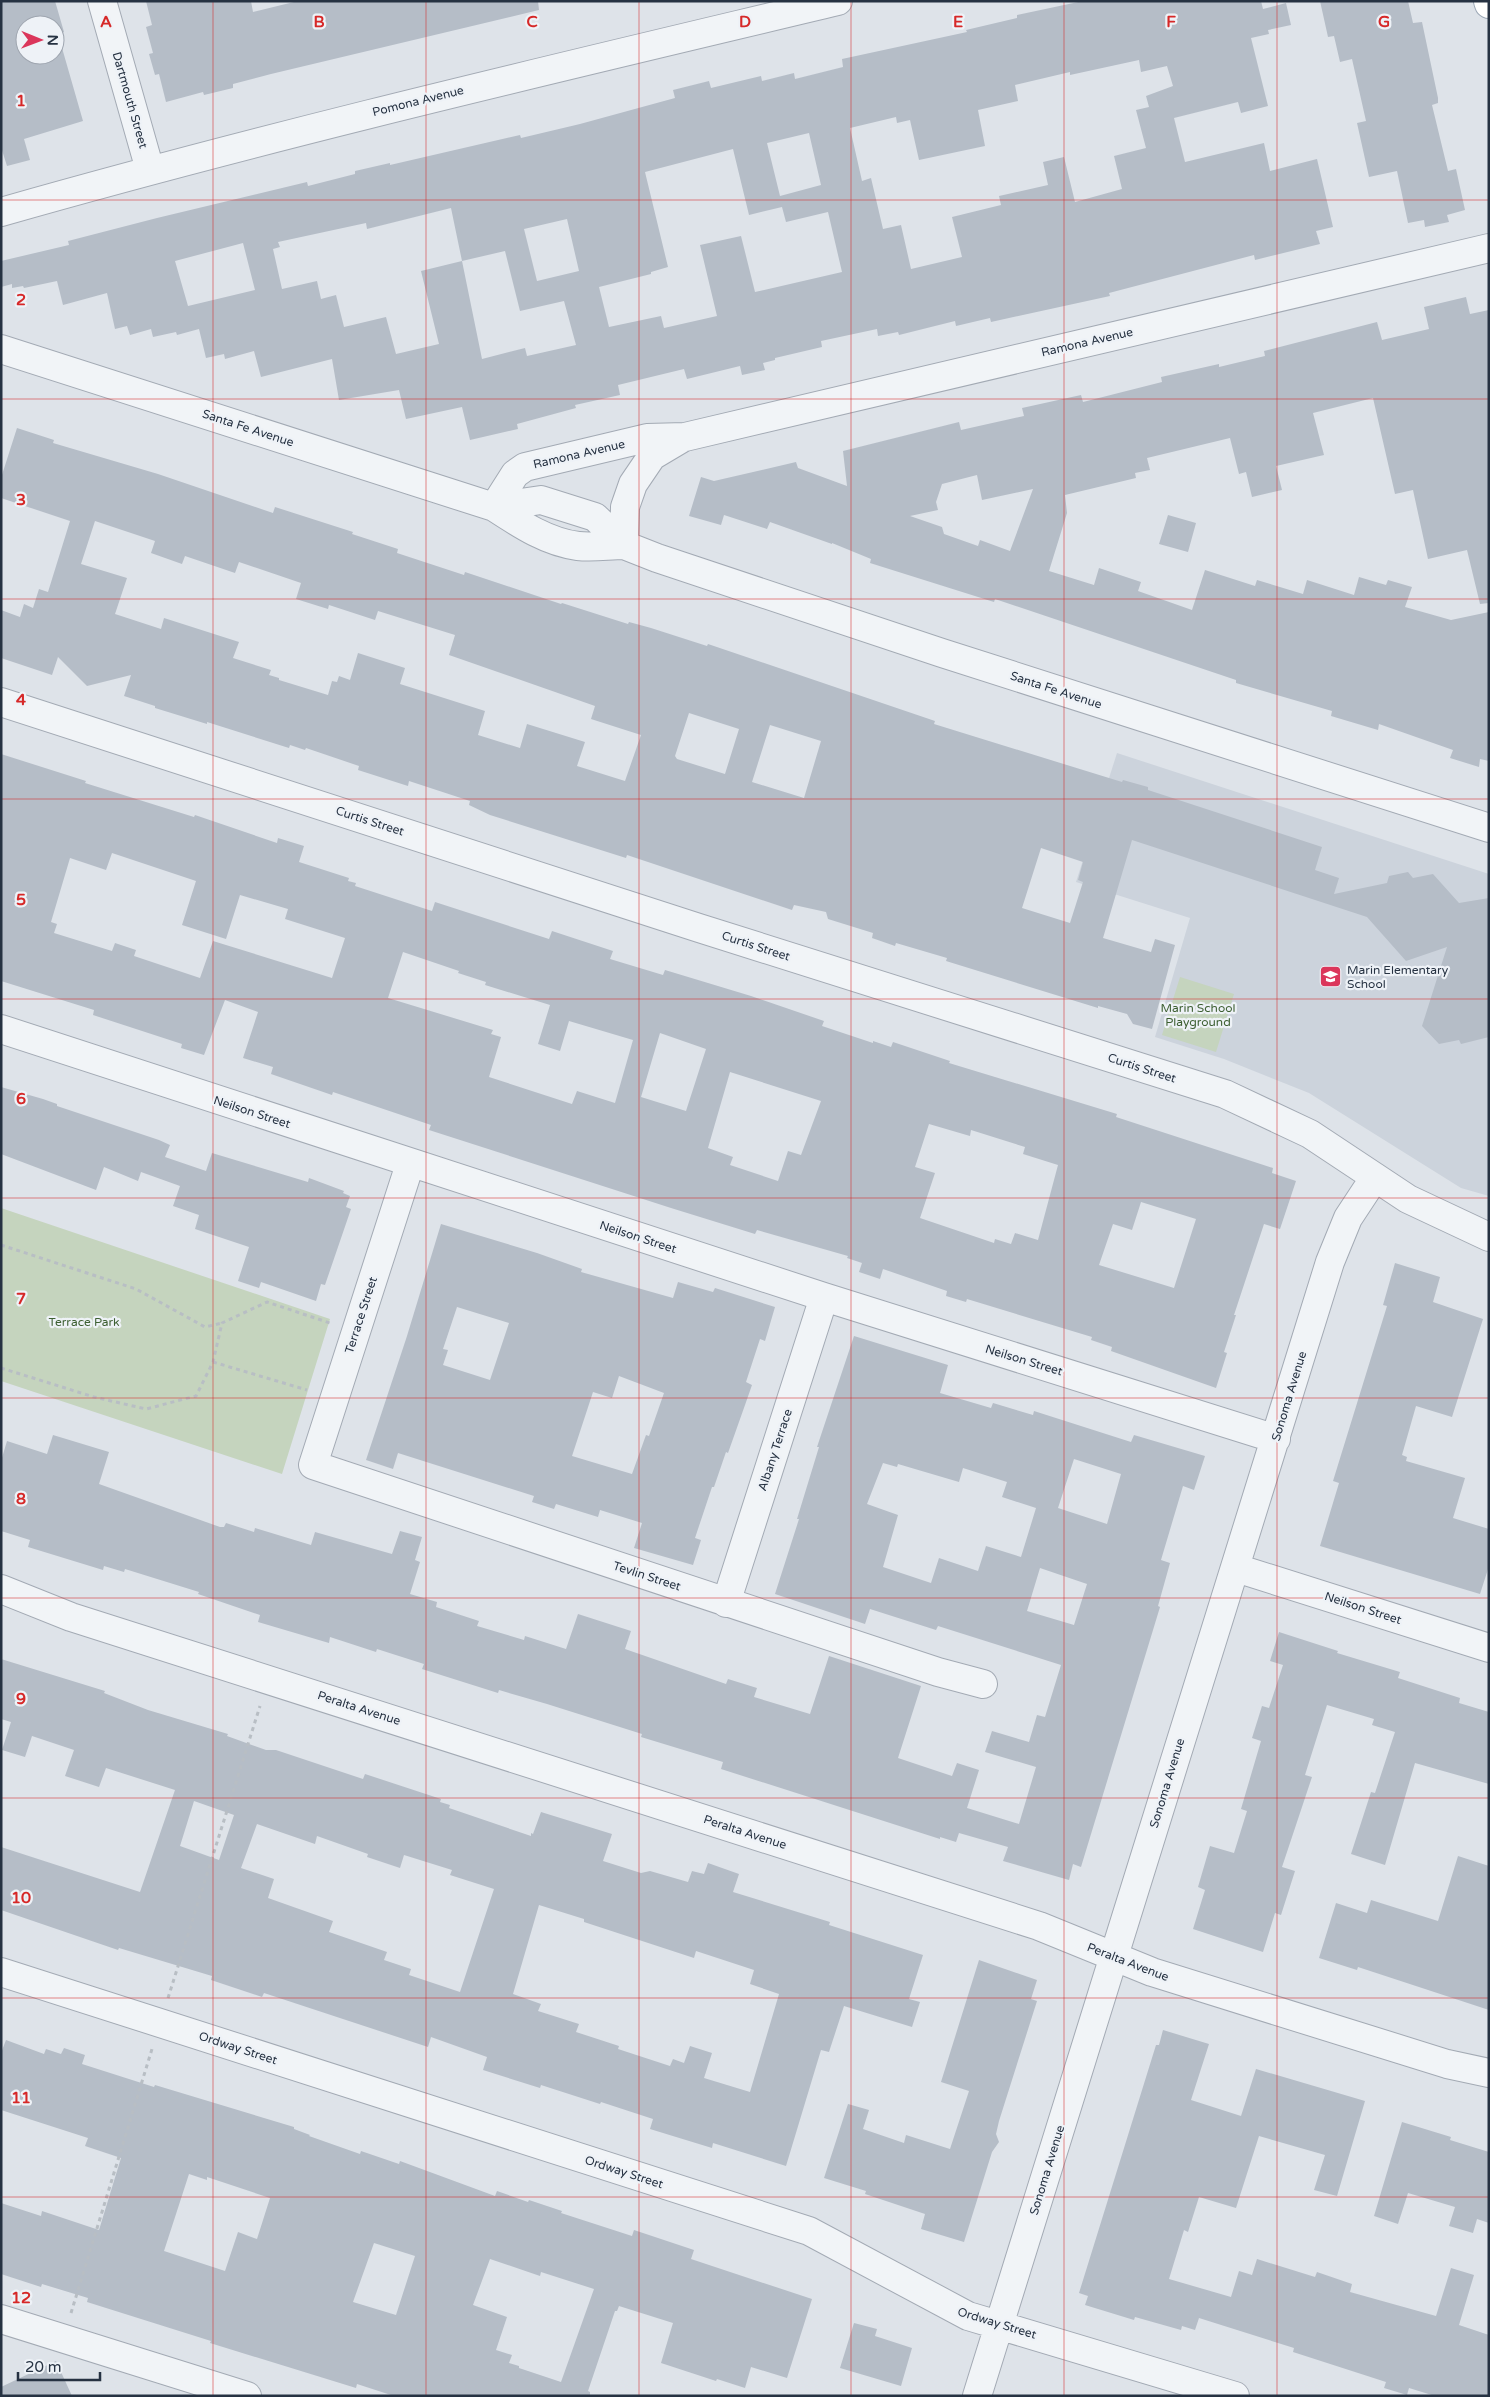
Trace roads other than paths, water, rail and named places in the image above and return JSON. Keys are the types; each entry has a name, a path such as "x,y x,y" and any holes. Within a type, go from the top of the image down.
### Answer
{"street":[{"name":"Dartmouth Street","path":"102,1 150,170"},
{"name":"Pomona Avenue","path":"1,212 150,170 433,97 838,1"},
{"name":"Ramona Avenue","path":"494,507 515,474 525,467 647,438 685,437 1489,248"},
{"name":"Santa Fe Avenue","path":"2,351 494,507 532,531 569,544 578,546 624,545 666,561 942,653 1489,828"},
{"name":"Ramona Avenue","path":"624,545 626,507 633,484 652,456 685,437"},
{"name":"Curtis Street","path":"1,702 699,928 1225,1094 1310,1134 1408,1199 1489,1237"},
{"name":"Neilson Street","path":"1,1030 824,1297 1276,1439"},
{"name":"Terrace Street","path":"313,1465 410,1164"},
{"name":"Sonoma Avenue","path":"977,2396 1330,1262 1348,1218 1374,1177"},
{"name":"Albany Terrace","path":"726,1603 824,1297"},
{"name":"Tevlin Street","path":"313,1465 726,1603 938,1672 982,1684"},
{"name":"Neilson Street","path":"1236,1568 1489,1648"},
{"name":"Peralta Avenue","path":"1,1589 71,1617 1039,1926 1171,1978 1447,2064 1489,2073"},
{"name":"Ordway Street","path":"1,1972 809,2231 968,2316 1000,2324 1235,2396"},
{"path":"1,2319 248,2396"}],"place":[{"name":"Marin Elementary School","path":"1331,977"}],"park label":[{"name":"Marin School Playground","path":"1198,1015"},
{"name":"Terrace Park","path":"84,1322"}]}
